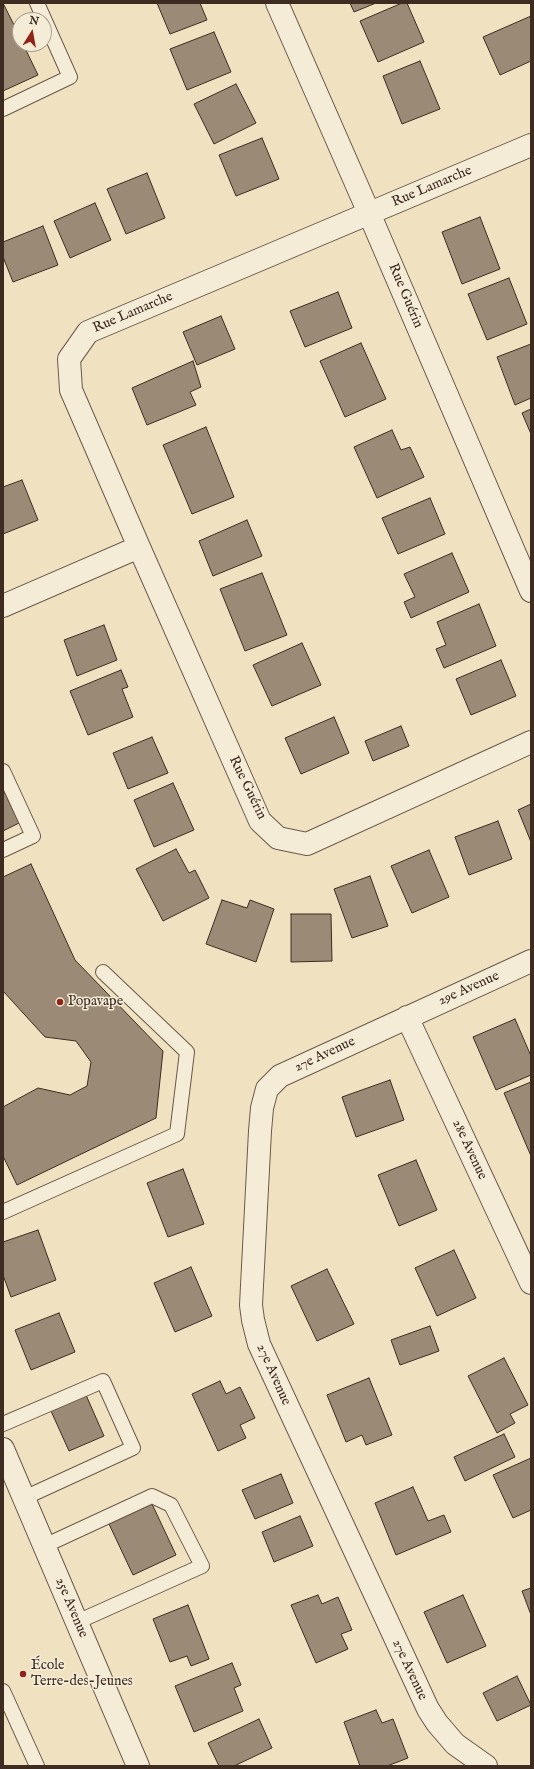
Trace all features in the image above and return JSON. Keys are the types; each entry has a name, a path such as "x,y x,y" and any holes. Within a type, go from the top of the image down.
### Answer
{"street":[{"name":"Rue Guérin","path":"277,3 370,213 531,591"},
{"name":"Rue Lamarche","path":"138,547 71,390 69,359 88,332 531,145"},
{"name":"Rue Guérin","path":"138,547 260,821 278,838 307,844 531,742"},
{"path":"3,606 138,547"},
{"name":"29e Avenue","path":"407,1017 531,961"},
{"name":"28e Avenue","path":"407,1017 531,1283"},
{"name":"27e Avenue","path":"407,1017 280,1076 266,1089 263,1099 260,1131 252,1292 253,1320 258,1344 420,1696 445,1733 464,1751 486,1766"},
{"name":"25e Avenue","path":"5,1460 24,1498 138,1766"}],"lane":[{"path":"3,109 70,77 37,3"},
{"path":"3,771 33,836 3,850"},
{"path":"3,1212 177,1134 187,1052 103,972"},
{"path":"3,1424 103,1381 133,1448 24,1498"},
{"path":"44,1546 152,1496 172,1505 202,1566 77,1622"},
{"path":"3,1691 37,1766"}],"building":[{"path":"3,3 12,21 12,52 27,52 38,75 3,91"},
{"path":"157,3 200,3 207,20 170,34"},
{"path":"350,3 376,3 354,12"},
{"path":"402,3 407,3 424,42 378,62 360,21"},
{"path":"531,16 531,61 500,75 483,37"},
{"path":"214,32 231,72 187,90 170,49"},
{"path":"420,61 440,109 402,124 383,76"},
{"path":"236,84 256,123 214,144 194,104"},
{"path":"262,138 279,179 236,196 219,155"},
{"path":"147,173 165,218 126,234 107,189"},
{"path":"95,203 111,240 70,258 54,221"},
{"path":"480,217 500,269 462,284 442,232"},
{"path":"43,226 58,265 13,282 3,257 3,242"},
{"path":"509,278 527,324 487,340 468,294"},
{"path":"338,292 352,328 305,347 290,311"},
{"path":"221,316 235,349 197,365 183,332"},
{"path":"361,343 386,399 345,417 320,361"},
{"path":"531,344 531,398 515,405 497,357"},
{"path":"193,361 201,387 190,392 196,405 147,425 132,388"},
{"path":"531,409 531,434 522,413"},
{"path":"206,427 234,497 192,514 163,445"},
{"path":"392,430 401,450 410,447 424,477 377,498 354,447"},
{"path":"22,480 38,520 3,534 3,487"},
{"path":"430,498 445,534 398,554 382,518"},
{"path":"247,520 262,556 213,576 199,541"},
{"path":"452,553 469,592 411,618 404,602 415,597 404,574"},
{"path":"262,573 287,635 245,651 220,589"},
{"path":"479,604 496,646 444,668 436,649 446,645 437,622"},
{"path":"104,625 117,660 77,676 64,640"},
{"path":"302,643 321,685 272,706 253,665"},
{"path":"501,660 516,696 471,715 456,679"},
{"path":"121,670 128,687 122,689 133,717 88,735 70,691"},
{"path":"334,717 349,753 301,774 285,738"},
{"path":"401,726 409,746 373,761 365,741"},
{"path":"152,737 168,773 128,789 113,753"},
{"path":"173,783 194,830 154,847 134,800"},
{"path":"3,789 19,823 3,831"},
{"path":"531,804 531,842 518,810"},
{"path":"498,821 512,859 469,875 455,837"},
{"path":"176,849 189,873 195,870 209,898 163,921 136,869"},
{"path":"429,850 449,897 412,913 391,866"},
{"path":"31,864 75,960 163,1051 156,1118 17,1185 3,1156 3,1107 38,1088 70,1095 87,1086 91,1062 76,1041 45,1037 3,991 3,877"},
{"path":"370,876 388,926 352,938 334,889"},
{"path":"222,900 247,908 250,900 274,909 256,962 206,944"},
{"path":"291,914 331,914 332,961 291,962"},
{"path":"515,1019 531,1056 531,1075 496,1090 473,1037"},
{"path":"390,1080 404,1120 356,1137 342,1097"},
{"path":"531,1082 531,1156 504,1093"},
{"path":"416,1160 437,1210 399,1226 378,1175"},
{"path":"183,1169 204,1224 168,1237 147,1183"},
{"path":"38,1230 56,1280 11,1297 3,1275 3,1242"},
{"path":"454,1250 476,1298 437,1316 415,1268"},
{"path":"191,1267 212,1316 175,1332 154,1283"},
{"path":"327,1269 354,1324 317,1341 291,1286"},
{"path":"59,1313 75,1352 31,1370 15,1330"},
{"path":"430,1326 439,1351 400,1365 391,1340"},
{"path":"504,1358 528,1405 510,1414 515,1423 497,1433 468,1376"},
{"path":"369,1378 392,1435 366,1445 362,1435 346,1442 327,1395"},
{"path":"220,1381 226,1394 240,1387 255,1418 240,1425 246,1438 218,1451 192,1394"},
{"path":"86,1395 104,1436 69,1451 51,1411"},
{"path":"504,1434 515,1457 465,1481 454,1457"},
{"path":"531,1458 531,1510 513,1518 493,1475"},
{"path":"281,1474 293,1503 255,1519 242,1490"},
{"path":"413,1487 428,1521 444,1515 451,1532 396,1555 375,1503"},
{"path":"152,1504 176,1555 133,1575 109,1524"},
{"path":"300,1516 313,1546 274,1562 262,1532"},
{"path":"531,1588 531,1615 522,1591"},
{"path":"318,1595 322,1604 338,1597 352,1630 341,1634 348,1649 316,1663 291,1605"},
{"path":"463,1595 486,1646 447,1663 424,1612"},
{"path":"188,1605 209,1659 191,1666 187,1656 170,1662 153,1619"},
{"path":"232,1663 241,1685 234,1688 243,1711 194,1732 175,1686"},
{"path":"517,1676 531,1705 497,1721 483,1693"},
{"path":"376,1710 382,1723 393,1719 408,1758 387,1766 360,1766 344,1722"},
{"path":"259,1719 272,1748 234,1766 219,1766 208,1743"}],"place":[{"name":"Popavape","path":"60,1002"},
{"name":"École Terre-des-Jeunes","path":"23,1674"}]}
